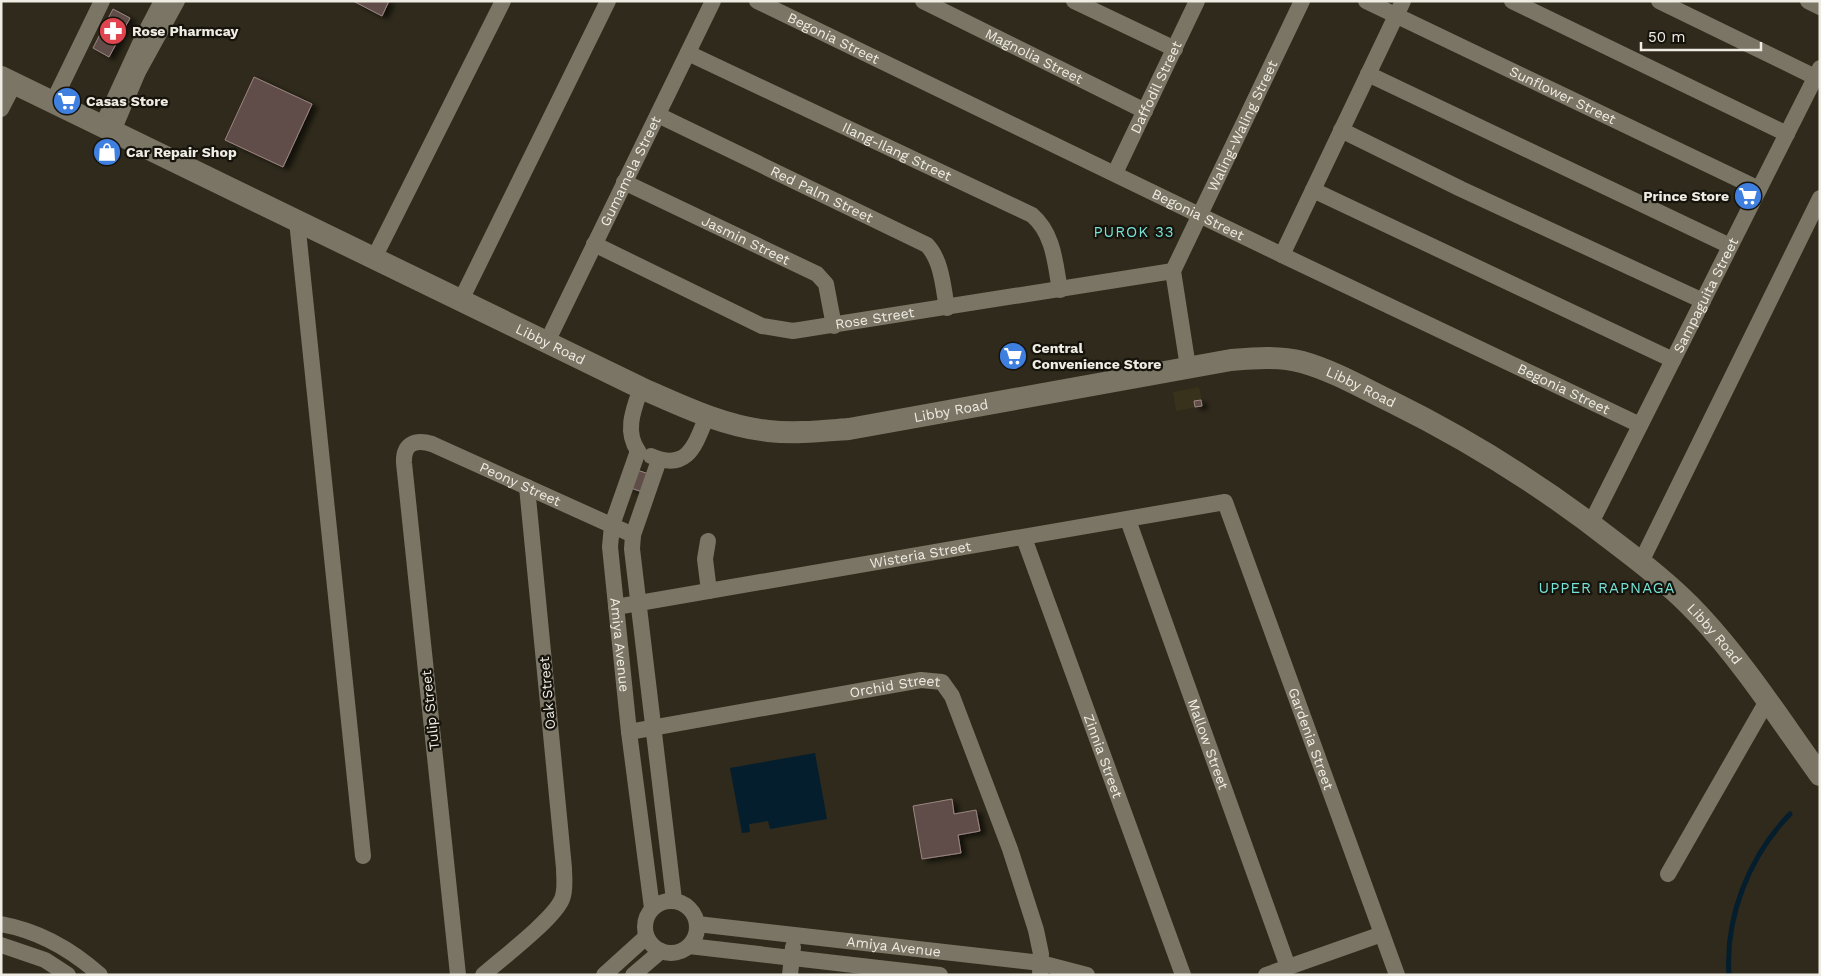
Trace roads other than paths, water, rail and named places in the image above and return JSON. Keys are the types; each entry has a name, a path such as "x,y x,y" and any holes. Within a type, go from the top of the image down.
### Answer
{"main road":[{"name":"Libby Road","path":"8,81 641,388 707,416 768,431 807,432 849,428 1188,367 1267,358 1301,362 1328,371 1436,424 1527,478 1591,523 1641,562 1699,615 1767,701 1820,774"}],"street":[{"path":"53,102 102,1"},
{"path":"107,128 162,1"},
{"path":"121,97 138,72 177,1"},
{"path":"374,258 504,1"},
{"path":"461,300 608,1"},
{"name":"Gumamela Street","path":"546,342 713,1"},
{"name":"Begonia Street","path":"757,1 1115,173 1200,216 1640,425"},
{"name":"Magnolia Street","path":"923,1 1145,111"},
{"path":"1074,1 1175,49"},
{"name":"Daffodil Street","path":"1115,173 1197,1"},
{"name":"Waling-Waling Street","path":"1173,271 1302,1"},
{"name":"Sunflower Street","path":"1366,1 1400,8 1759,189"},
{"path":"1512,1 1787,134"},
{"path":"1659,1 1817,73"},
{"path":"1808,1 1820,7"},
{"path":"1282,255 1400,8"},
{"name":"Ilang-Ilang Street","path":"688,53 1032,215 1042,224 1050,238 1060,290"},
{"name":"Sampaguita Street","path":"1591,523 1817,73"},
{"path":"1368,74 1730,246"},
{"path":"1,109 8,81"},
{"name":"Red Palm Street","path":"658,115 927,245 934,252 938,264 947,308"},
{"path":"1342,130 1461,189 1702,302"},
{"name":"Jasmin Street","path":"624,182 817,274 826,284 834,326"},
{"path":"1313,190 1673,360"},
{"path":"1641,562 1820,198"},
{"path":"297,220 363,856"},
{"name":"Rose Street","path":"594,244 762,326 793,331 1173,271"},
{"path":"1173,271 1188,367"},
{"path":"641,388 631,419 632,438 638,450 659,460 677,460 692,451 707,416"},
{"name":"Peony Street","path":"407,446 418,441 432,444 633,535"},
{"name":"Tulip Street","path":"407,446 404,463 458,975"},
{"name":"Amiya Avenue","path":"638,450 612,525 610,552 629,732 652,908"},
{"name":"Amiya Avenue","path":"659,460 633,535 632,549 674,900"},
{"name":"Oak Street","path":"483,975 548,917 563,898 564,868 527,487"},
{"name":"Wisteria Street","path":"616,607 1225,502"},
{"name":"Gardenia Street","path":"1225,502 1397,975"},
{"name":"Mallow Street","path":"1128,520 1288,967"},
{"name":"Zinnia Street","path":"1024,538 1183,975"},
{"path":"708,541 705,559 709,591"},
{"name":"Orchid Street","path":"629,732 945,676 1010,849 1039,941 1041,969"},
{"path":"1668,874 1767,701"},
{"path":"674,900 691,910 697,924 696,936 689,946 673,953 661,951 652,945 646,937 645,922 652,908 662,902 674,900"},
{"path":"1,924 32,931 51,940 78,956 100,975"},
{"name":"Amiya Avenue","path":"697,924 794,935 1087,975"},
{"path":"1266,975 1382,934"},
{"path":"790,975 794,935"},
{"path":"604,975 646,937"},
{"path":"1,945 45,960 68,975"},
{"name":"Amiya Avenue","path":"689,946 940,975"},
{"path":"633,975 661,951"}],"water":[{"path":"815,753 827,819 770,829 768,821 749,824 750,832 742,833 730,768"}],"waterway":[{"path":"1729,975 1731,931 1743,888 1763,848 1790,814"}],"place":[{"name":"Rose Pharmcay","path":"113,31"},
{"name":"Casas Store","path":"67,101"},
{"name":"Car Repair Shop","path":"107,152"},
{"name":"Prince Store","path":"1748,196"},
{"name":"Central Convenience Store","path":"1013,356"}],"district":[{"name":"PUROK 33","path":"1134,232"},
{"name":"UPPER RAPNAGA","path":"1607,588"}]}
